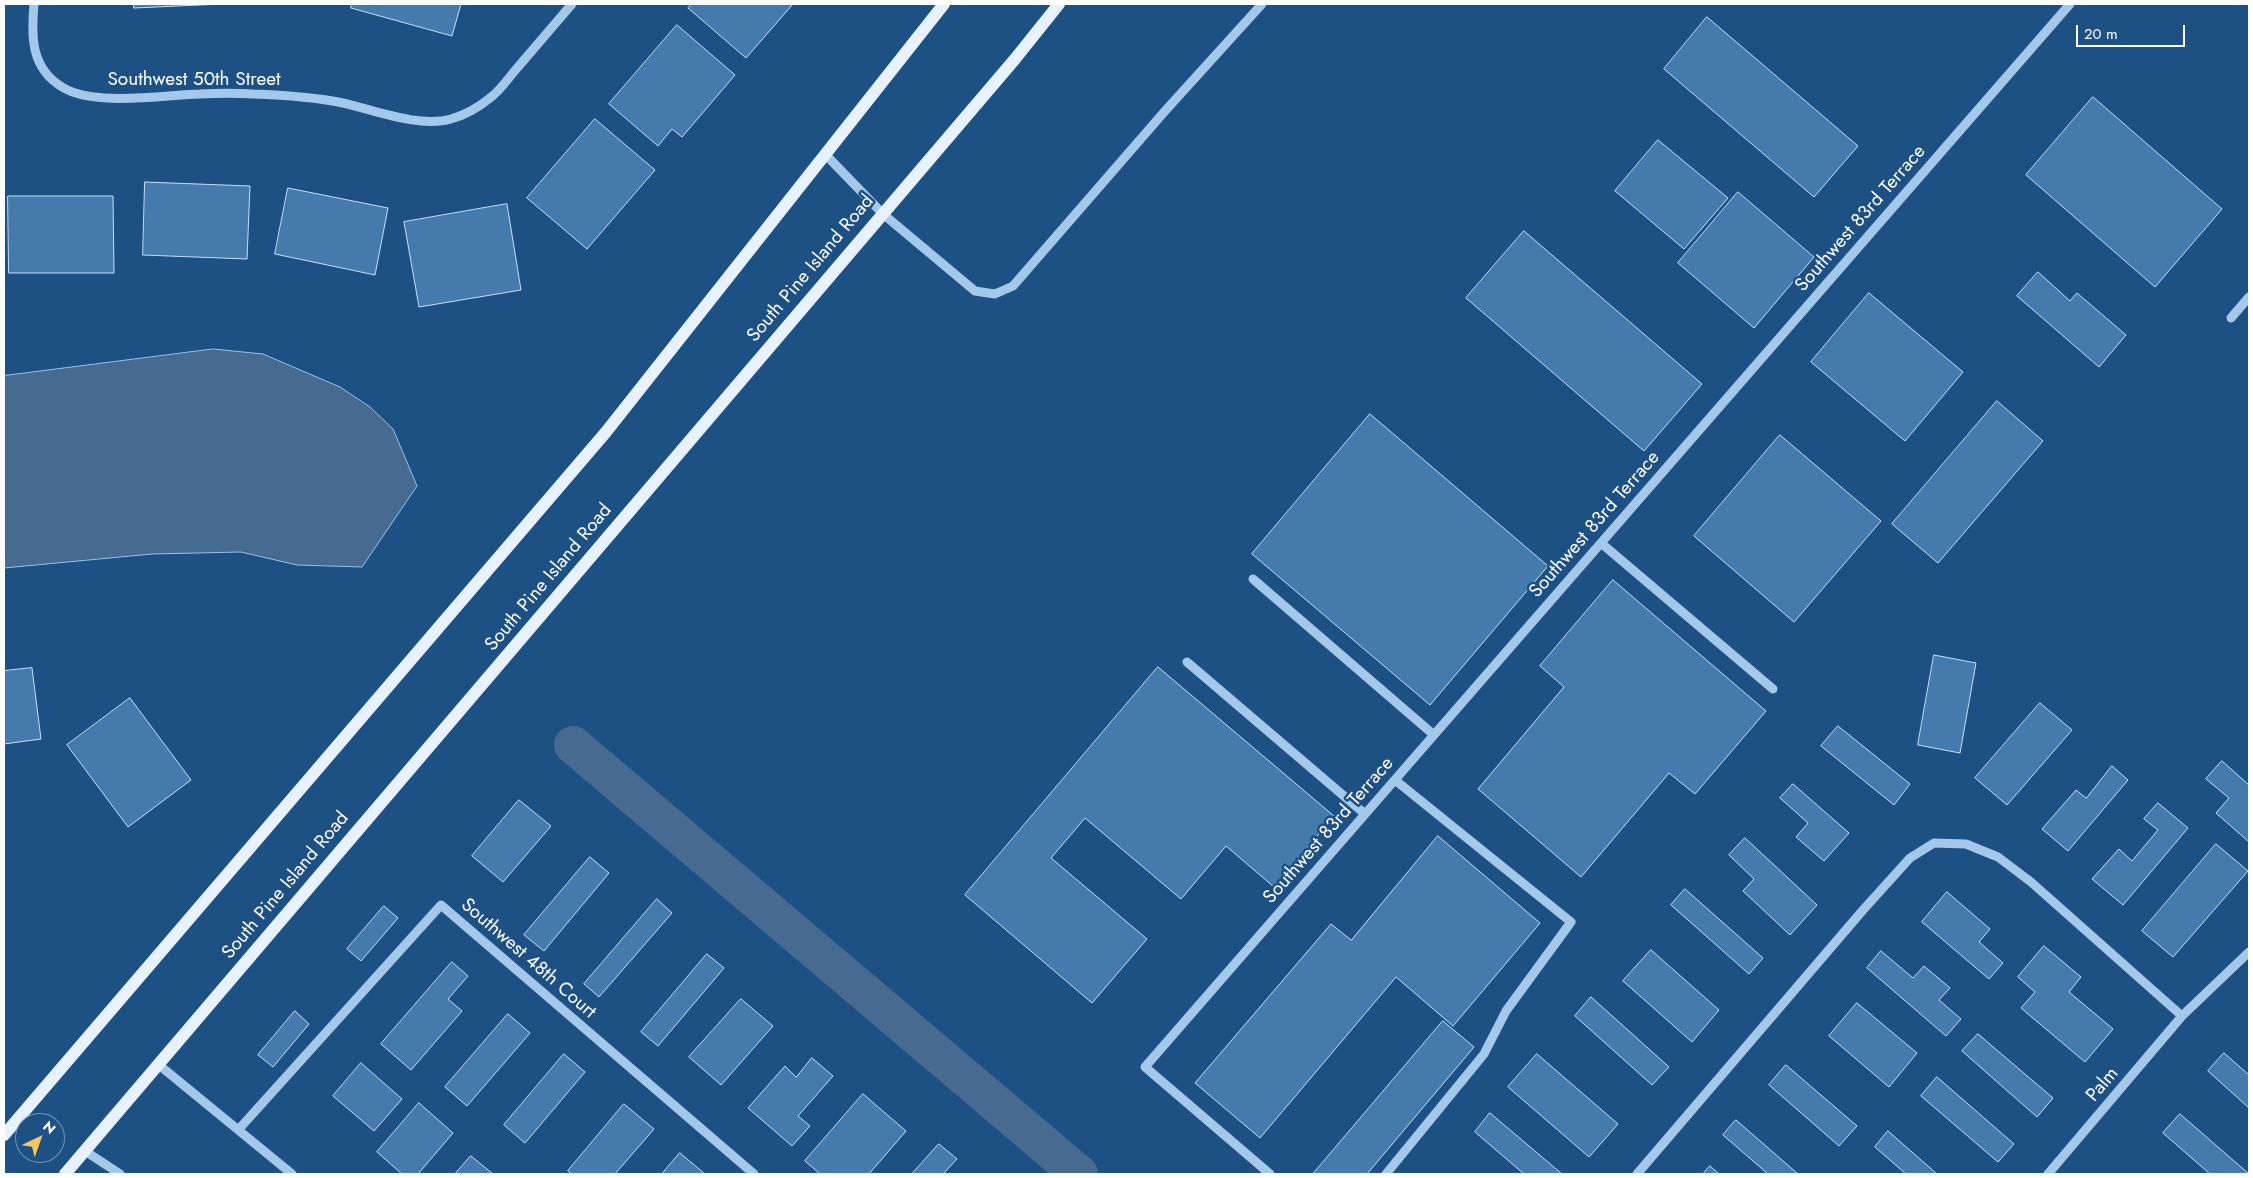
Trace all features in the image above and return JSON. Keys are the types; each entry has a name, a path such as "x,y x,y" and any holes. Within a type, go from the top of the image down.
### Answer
{"main road":[{"path":"4,1135 606,432 944,4"},
{"name":"South Pine Island Road","path":"65,1174 1015,59 1059,4"}],"street":[{"name":"Southwest 50th Street","path":"34,4 33,41 38,63 49,78 64,88 86,94 116,98 155,98 208,94 298,97 342,103 422,120 449,120 474,110 492,97 572,4"},
{"path":"825,154 883,214 975,291 995,294 1013,286 1165,111 1262,4"},
{"name":"Southwest 83rd Terrace","path":"1270,1174 1145,1068 2070,4"},
{"path":"2231,318 2249,297"},
{"path":"1601,543 1773,689"},
{"path":"1253,579 1434,735"},
{"path":"1187,662 1365,814"},
{"path":"1386,1174 1484,1054 1506,1012 1570,922 1395,780"},
{"path":"1637,1174 1868,903 1910,858 1934,843 1966,844 1998,857 2031,882 2182,1016"},
{"name":"Southwest 48th Court","path":"239,1129 440,906 754,1174"},
{"name":"Palm","path":"2048,1174 2182,1016 2249,952"},
{"path":"159,1065 292,1174"},
{"path":"85,1151 120,1174"}],"water":[{"path":"213,349 263,354 340,387 370,407 393,429 417,486 362,567 297,565 241,552 152,554 4,568 4,376"}],"building":[{"path":"134,4 222,4 134,8"},
{"path":"352,4 461,4 452,36 351,8"},
{"path":"692,4 793,4 746,58 688,8"},
{"path":"1707,17 1858,146 1814,197 1664,69"},
{"path":"677,25 735,75 682,137 672,129 658,146 609,104"},
{"path":"2093,97 2222,209 2155,287 2026,175"},
{"path":"595,119 655,170 587,249 527,198"},
{"path":"1658,140 1728,198 1684,249 1615,191"},
{"path":"145,182 250,186 247,259 143,255"},
{"path":"288,188 388,208 375,275 275,254"},
{"path":"1738,192 1814,257 1754,328 1678,263"},
{"path":"8,196 113,196 114,273 9,273"},
{"path":"507,204 521,290 419,307 404,222"},
{"path":"1524,231 1702,384 1644,451 1466,298"},
{"path":"2038,272 2070,301 2077,293 2126,335 2099,367 2017,296"},
{"path":"1869,293 1963,372 1905,441 1811,362"},
{"path":"1997,401 2043,441 1938,563 1892,524"},
{"path":"1370,414 1548,566 1430,705 1252,554"},
{"path":"1780,435 1881,521 1794,622 1694,536"},
{"path":"1613,580 1766,711 1695,794 1669,773 1581,877 1478,789 1564,687 1540,666"},
{"path":"1934,655 1976,663 1960,753 1918,745"},
{"path":"1158,667 1334,816 1274,887 1226,846 1181,899 1085,818 1051,858 1147,939 1092,1003 965,895"},
{"path":"32,668 41,739 4,744 4,671"},
{"path":"130,698 191,780 128,827 67,745"},
{"path":"2040,703 2072,730 2007,805 1975,778"},
{"path":"1838,726 1910,784 1894,805 1821,746"},
{"path":"2222,761 2249,785 2249,842 2216,813 2229,798 2206,779"},
{"path":"2112,766 2128,780 2068,851 2042,829 2076,790 2086,798"},
{"path":"1793,784 1849,833 1824,861 1796,837 1808,823 1780,798"},
{"path":"519,800 551,826 503,882 472,856"},
{"path":"2158,803 2188,828 2123,905 2092,879 2119,849 2132,861 2158,830 2144,819"},
{"path":"1438,836 1540,923 1453,1026 1396,977 1260,1138 1195,1083 1331,924 1351,940"},
{"path":"1745,838 1817,905 1790,935 1743,891 1754,879 1729,855"},
{"path":"2216,844 2248,871 2173,957 2142,931"},
{"path":"590,857 609,873 544,951 524,935"},
{"path":"1685,889 1763,958 1749,974 1671,905"},
{"path":"1947,892 1990,929 1979,942 2003,963 1989,979 1922,922"},
{"path":"657,899 672,913 599,997 584,984"},
{"path":"384,906 398,918 361,961 347,949"},
{"path":"2044,946 2081,977 2069,992 2113,1029 2085,1062 2021,1008 2035,992 2018,977"},
{"path":"1651,950 1719,1010 1692,1042 1623,981"},
{"path":"1881,951 1913,978 1924,966 1950,988 1939,1000 1961,1019 1946,1036 1867,968"},
{"path":"707,954 724,968 658,1046 641,1032"},
{"path":"452,962 468,976 448,999 462,1011 411,1070 381,1044"},
{"path":"1591,997 1669,1067 1652,1085 1575,1016"},
{"path":"741,999 773,1026 721,1085 689,1057"},
{"path":"1857,1003 1917,1053 1889,1087 1829,1036"},
{"path":"295,1011 309,1024 273,1067 258,1055"},
{"path":"508,1014 530,1033 467,1106 445,1087"},
{"path":"1443,1021 1474,1047 1367,1174 1313,1174"},
{"path":"1978,1034 2053,1098 2037,1117 1962,1051"},
{"path":"2224,1053 2249,1075 2249,1108 2208,1071"},
{"path":"564,1054 585,1072 525,1143 504,1125"},
{"path":"1537,1054 1618,1124 1589,1157 1508,1087"},
{"path":"812,1058 833,1076 798,1116 810,1126 792,1146 748,1108 785,1066 796,1077"},
{"path":"361,1063 402,1099 374,1131 333,1096"},
{"path":"1786,1065 1857,1126 1839,1146 1769,1085"},
{"path":"1937,1077 2014,1144 1998,1162 1921,1096"},
{"path":"863,1094 906,1131 869,1174 820,1174 805,1161"},
{"path":"419,1103 453,1133 418,1174 402,1174 377,1152"},
{"path":"624,1104 654,1129 615,1174 572,1174 568,1171"},
{"path":"1490,1113 1562,1174 1524,1174 1475,1132"},
{"path":"2180,1114 2249,1174 2210,1174 2163,1133"},
{"path":"1736,1120 1798,1174 1768,1174 1723,1135"},
{"path":"1888,1131 1937,1174 1906,1174 1875,1147"},
{"path":"939,1144 957,1159 943,1174 912,1174"},
{"path":"680,1153 705,1174 662,1174"},
{"path":"471,1156 493,1174 455,1174"},
{"path":"1710,1166 1719,1174 1703,1174"}],"waterway":[{"path":"573,745 1079,1174"}]}
